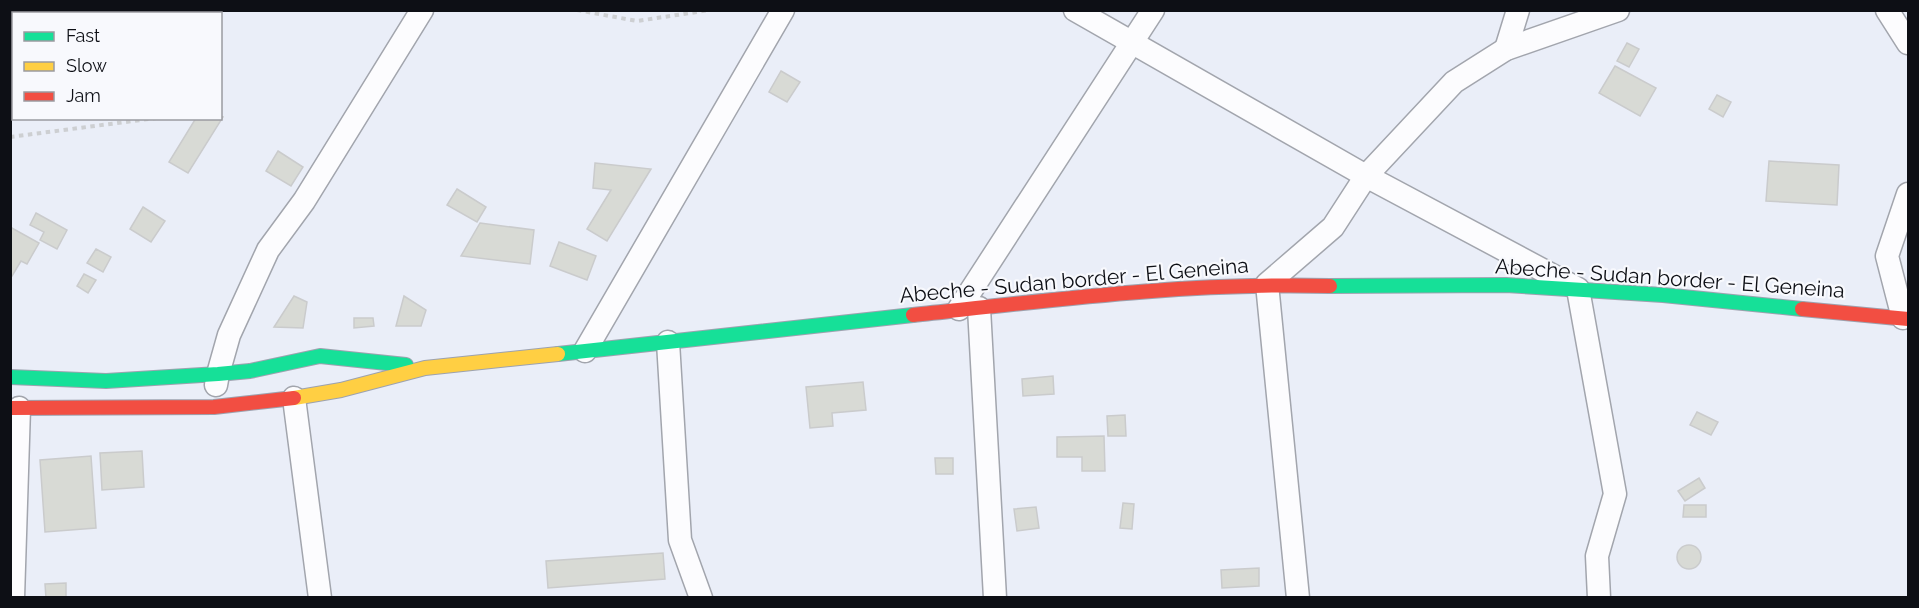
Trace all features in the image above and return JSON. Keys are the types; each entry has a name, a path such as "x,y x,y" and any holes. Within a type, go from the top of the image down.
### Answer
{"highway":[{"name":"Abeche - Sudan border - El Geneina","path":"15,395 98,409 214,407 341,390 425,368 1119,293 1267,284 1506,285 1663,295 1906,319"},
{"name":"Abeche - Sudan border - El Geneina","path":"15,395 106,381 250,370 320,356 425,368"}],"street":[{"path":"214,407 218,374 229,335 268,250 304,201 422,10"},
{"path":"585,351 783,10"},
{"path":"1075,10 1366,176 1578,290 1615,494 1597,556 1599,597"},
{"path":"994,597 969,309 1153,10"},
{"path":"1506,49 1518,10"},
{"path":"1298,597 1267,284 1333,227 1366,176 1454,82 1506,49 1618,10"},
{"path":"1887,10 1908,43"},
{"path":"1906,319 1887,256 1908,194"},
{"path":"668,342 680,540 701,597"},
{"path":"13,597 15,395"},
{"path":"294,398 320,597"}],"path":[{"path":"578,10 637,21 710,10"},
{"path":"10,137 141,120"}],"building":[{"path":"1627,43 1639,49 1629,67 1617,61"},
{"path":"1615,66 1656,88 1640,116 1599,93"},
{"path":"781,71 800,82 787,102 769,92"},
{"path":"1717,95 1731,102 1723,117 1709,109"},
{"path":"195,120 221,120 188,173 169,162"},
{"path":"278,151 303,167 291,186 266,171"},
{"path":"1769,161 1839,165 1837,205 1766,201"},
{"path":"595,163 651,169 607,241 587,229 611,190 593,188"},
{"path":"457,189 486,207 477,222 447,205"},
{"path":"143,207 165,221 151,242 130,229"},
{"path":"36,213 67,230 57,249 40,240 44,232 30,225"},
{"path":"480,223 534,230 530,264 461,256"},
{"path":"10,227 39,243 27,264 21,261 12,276 10,275"},
{"path":"559,242 596,256 587,280 550,266"},
{"path":"96,249 111,257 103,272 87,263"},
{"path":"84,274 96,280 88,293 77,286"},
{"path":"294,296 307,302 303,328 274,327"},
{"path":"404,296 426,310 421,326 396,326"},
{"path":"354,318 373,318 374,326 354,328"},
{"path":"1053,376 1054,394 1023,396 1022,379"},
{"path":"863,382 866,410 832,413 833,426 810,428 806,387"},
{"path":"1697,412 1718,422 1711,435 1690,425"},
{"path":"1125,415 1126,436 1108,436 1107,416"},
{"path":"1104,436 1105,471 1082,471 1082,457 1057,457 1057,437"},
{"path":"142,451 144,487 102,490 100,453"},
{"path":"91,456 96,528 45,532 40,460"},
{"path":"935,458 953,458 953,474 936,474"},
{"path":"1699,478 1705,488 1685,501 1678,491"},
{"path":"1123,503 1134,504 1132,529 1120,528"},
{"path":"1684,505 1706,505 1706,517 1683,517"},
{"path":"1036,507 1039,528 1017,531 1014,509"},
{"path":"1689,545 1698,548 1701,557 1698,566 1689,569 1680,566 1677,557 1680,548"},
{"path":"663,553 665,579 548,588 546,561"},
{"path":"1259,568 1259,586 1222,588 1221,570"},
{"path":"66,583 66,598 46,598 45,584"}],"traffic: fast":[{"path":"1330,286 1506,285 1663,295 1802,309"},
{"path":"558,354 913,315"},
{"path":"10,377 106,381 218,374 250,371 320,356 406,365"}],"traffic: slow":[{"path":"294,398 341,390 425,368 558,354"}],"traffic: jam":[{"path":"913,315 1173,289 1278,285 1330,286"},
{"path":"1802,309 1908,319"},
{"path":"10,408 214,407 294,398"}]}
